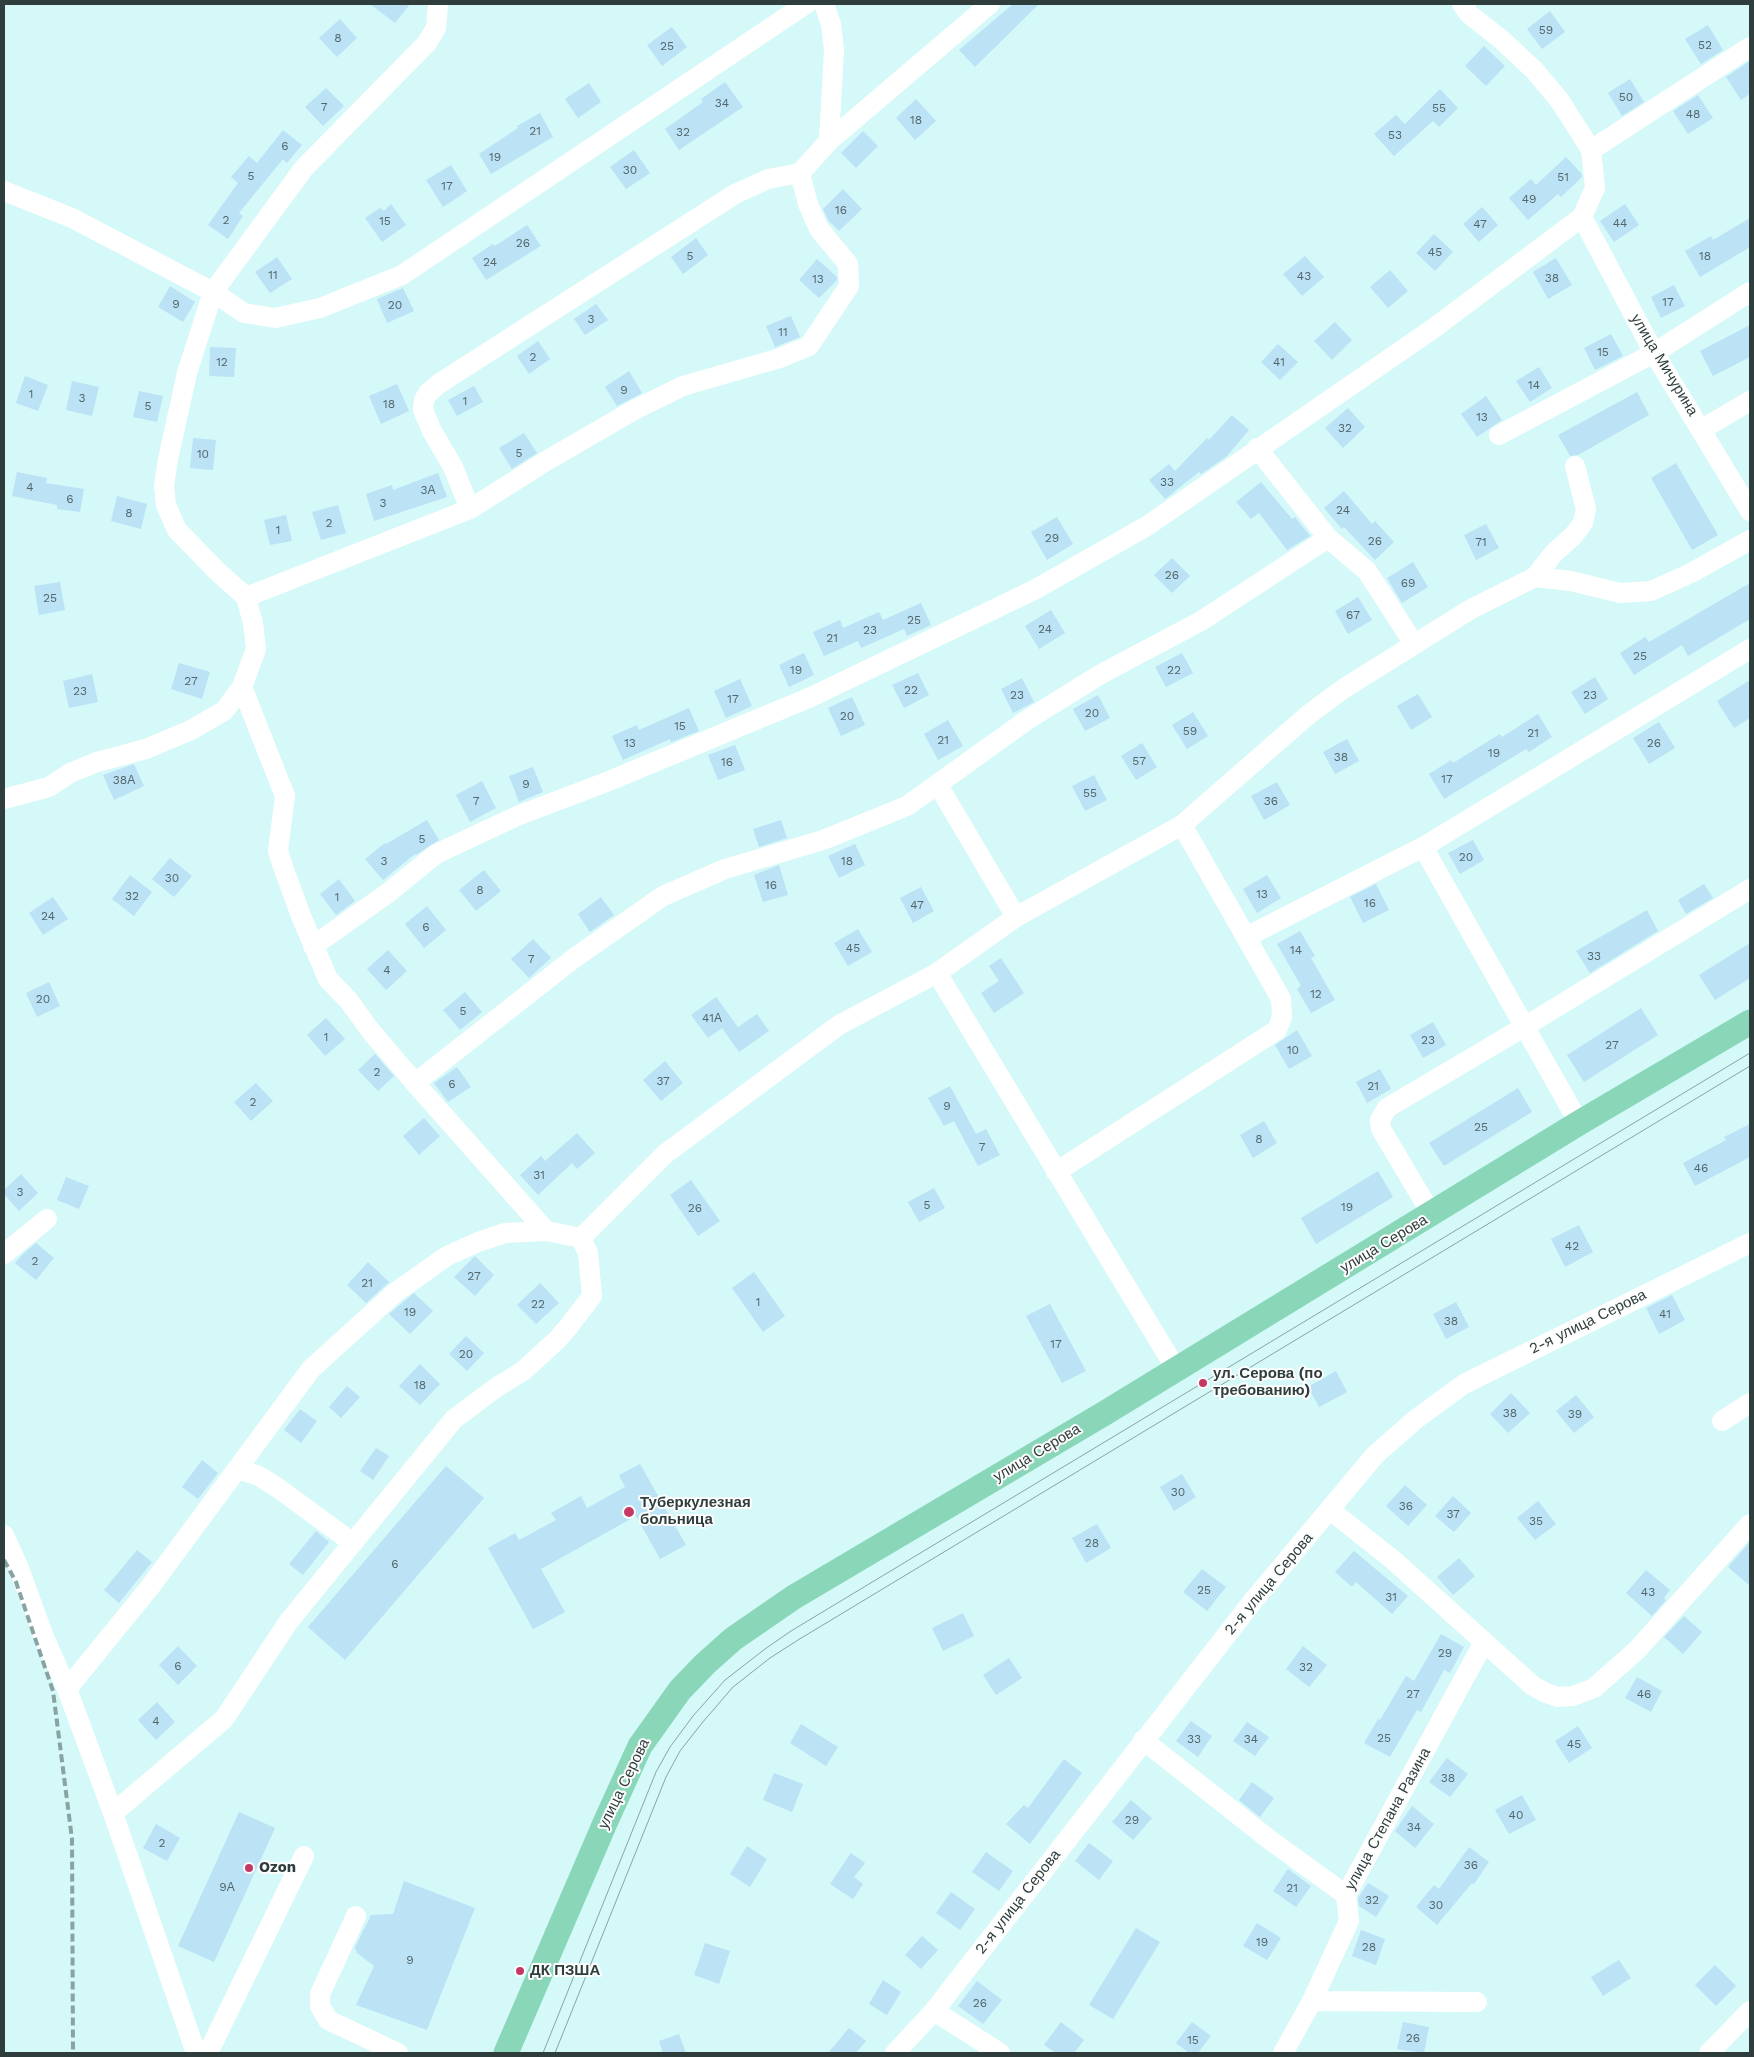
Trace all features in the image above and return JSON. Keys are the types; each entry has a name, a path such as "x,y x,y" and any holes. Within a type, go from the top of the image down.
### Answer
{"main road":[{"name":"улица Серова","path":"506,2053 640,1746 680,1690 733,1639 794,1597 1096,1418 1432,1215 1579,1123 1750,1022"}],"street":[{"path":"4,799 49,787 70,774 97,762 146,749 191,730 224,711 242,687 256,649 253,623 246,598 219,574 177,530 166,505 164,486 187,373 213,292 304,168 427,43 436,28 438,4"},
{"path":"4,191 72,218 213,292 244,313 275,318 320,308 402,275 806,4"},
{"path":"824,4 831,24 834,50 829,141"},
{"path":"470,509 453,467 432,432 423,410 424,400 428,393 440,383 735,194 768,178 800,173 829,141 990,4"},
{"path":"313,946 388,893 436,854 517,816 610,781 811,696 1034,590 1147,526 1257,448 1434,328 1582,217 1595,188 1591,150 1560,101 1535,70 1470,14 1462,4"},
{"path":"1591,150 1750,47"},
{"path":"246,598 470,509 546,461 634,410 683,386 780,358 809,346 849,286 848,264 819,228 808,204 800,173"},
{"name":"улица Мичурина","path":"1582,217 1654,352 1750,511"},
{"path":"1499,435 1654,352 1750,292"},
{"path":"1702,429 1750,401"},
{"path":"1257,448 1328,538 1367,571 1414,644"},
{"path":"581,1238 665,1154 839,1025 937,973 1016,917 1182,825 1308,715 1342,688 1471,609 1535,577 1554,553 1573,536 1583,523 1586,509 1575,466"},
{"path":"415,1083 572,959 663,896 725,869 823,840 907,806 1027,720 1100,674 1201,622 1328,538"},
{"path":"1535,577 1571,581 1620,593 1651,591 1691,573 1750,540"},
{"path":"1246,937 1423,847 1750,649"},
{"path":"242,687 285,796 278,850 313,946 328,979 415,1083 546,1231"},
{"path":"938,785 1016,917"},
{"path":"1056,1172 1277,1030 1282,1017 1281,998 1182,825"},
{"path":"1423,847 1579,1123"},
{"path":"1432,1215 1381,1129 1380,1120 1386,1108 1524,1027 1750,889"},
{"path":"937,973 1176,1369"},
{"path":"4,1254 47,1219"},
{"path":"67,1689 150,1587 311,1369 396,1292 447,1256 478,1242 505,1233 546,1231 581,1238"},
{"path":"113,1813 224,1719 289,1621 454,1419 497,1387 523,1371 557,1340 592,1296 588,1253 581,1238"},
{"name":"2-я улица Серова","path":"895,2053 934,2011 1253,1601 1375,1455 1394,1437 1449,1394 1520,1356 1750,1243"},
{"path":"1722,1421 1750,1402"},
{"path":"238,1469 259,1476 278,1488 353,1543"},
{"path":"1330,1510 1392,1559 1533,1686 1558,1697 1584,1694 1594,1688 1655,1632 1750,1524"},
{"path":"4,1535 18,1566 44,1637 67,1689 113,1813 196,2053"},
{"name":"улица Степана Разина","path":"1283,2053 1312,2001 1349,1921 1346,1895 1484,1642"},
{"path":"1143,1740 1270,1840 1346,1895"},
{"path":"208,2053 304,1856"},
{"path":"356,1916 320,1994 320,2006 328,2020 398,2053"},
{"path":"1312,2001 1477,2002"},
{"path":"934,2011 1000,2053"},
{"path":"1709,2053 1750,2011"}],"building":[{"path":"370,4 410,4 395,23"},
{"path":"1013,4 1039,4 975,67 959,50"},
{"path":"1550,11 1565,32 1542,49 1527,29"},
{"path":"340,19 357,38 337,57 319,38"},
{"path":"1708,25 1723,50 1701,64 1685,39"},
{"path":"672,27 687,47 662,66 647,45"},
{"path":"1484,46 1505,66 1486,86 1465,66"},
{"path":"1750,61 1750,94 1741,100 1726,77"},
{"path":"1630,79 1644,102 1622,116 1608,93"},
{"path":"725,82 743,107 679,150 665,129 703,102 701,99"},
{"path":"589,83 601,102 578,118 565,99"},
{"path":"326,88 344,106 323,126 305,107"},
{"path":"1440,89 1458,108 1439,127 1433,121 1394,156 1374,134 1396,115 1405,124"},
{"path":"1698,95 1713,118 1688,134 1673,111"},
{"path":"916,99 936,121 915,140 896,118"},
{"path":"540,113 553,137 491,174 479,154 518,128 517,126"},
{"path":"283,130 302,145 287,163 283,159 239,213 243,216 228,239 208,225 238,183 231,177 249,156 257,163"},
{"path":"863,131 878,146 856,168 841,153"},
{"path":"634,150 650,173 626,189 610,167"},
{"path":"1566,157 1581,173 1582,177 1561,197 1558,194 1528,220 1509,198 1531,179 1536,185"},
{"path":"451,165 467,191 443,207 426,180"},
{"path":"843,189 862,209 839,231 828,220 823,209"},
{"path":"391,204 406,225 382,242 365,218 380,208 384,211"},
{"path":"1625,204 1639,225 1614,242 1600,221"},
{"path":"1482,207 1498,225 1479,242 1463,224"},
{"path":"1750,218 1750,247 1700,277 1685,251 1711,236 1713,240"},
{"path":"527,225 541,246 486,280 472,258 493,244 495,246"},
{"path":"1434,234 1453,252 1435,271 1416,253"},
{"path":"696,238 708,255 683,274 671,257"},
{"path":"1305,256 1324,277 1302,296 1283,274"},
{"path":"277,257 292,279 270,293 255,272"},
{"path":"1556,258 1572,285 1548,299 1533,272"},
{"path":"817,259 837,277 837,280 819,298 799,280"},
{"path":"1390,270 1408,291 1388,308 1370,287"},
{"path":"1674,285 1685,306 1661,318 1651,297"},
{"path":"170,286 195,302 183,322 158,307"},
{"path":"403,288 414,311 387,323 377,299"},
{"path":"596,304 608,320 585,335 574,319"},
{"path":"791,316 800,337 775,347 766,326"},
{"path":"1335,322 1352,340 1332,360 1314,341"},
{"path":"1750,325 1750,357 1713,376 1700,351"},
{"path":"1611,334 1623,356 1595,370 1584,348"},
{"path":"538,341 550,359 529,374 517,356"},
{"path":"1278,344 1298,362 1280,380 1261,362"},
{"path":"210,347 236,348 234,377 209,376"},
{"path":"1539,367 1552,388 1530,402 1516,381"},
{"path":"629,371 642,393 617,406 605,387"},
{"path":"25,376 48,385 38,411 16,403"},
{"path":"72,381 99,387 92,416 66,410"},
{"path":"397,384 409,411 381,424 369,396"},
{"path":"474,386 483,402 457,416 448,400"},
{"path":"139,391 163,396 157,422 133,417"},
{"path":"1637,392 1649,415 1578,455 1570,456 1558,435"},
{"path":"1486,396 1502,420 1477,437 1461,414"},
{"path":"1348,408 1365,427 1343,448 1325,428"},
{"path":"1232,415 1249,430 1226,457 1201,474 1199,472 1165,499 1149,480 1169,464 1175,471 1207,438 1209,440"},
{"path":"524,433 537,453 512,469 499,448"},
{"path":"193,438 216,440 213,470 190,468"},
{"path":"1676,463 1718,535 1692,550 1651,478"},
{"path":"17,472 47,478 46,483 84,489 80,512 57,509 57,505 12,496"},
{"path":"438,473 447,497 374,521 366,494 392,485 393,490"},
{"path":"1261,482 1292,519 1295,517 1310,536 1287,550 1259,513 1251,519 1236,502"},
{"path":"1344,491 1372,524 1375,521 1394,542 1375,560 1344,527 1342,529 1324,508"},
{"path":"117,496 147,504 141,529 111,521"},
{"path":"338,505 346,533 321,540 312,512"},
{"path":"286,515 292,541 270,545 264,520"},
{"path":"1057,517 1073,544 1047,560 1031,532"},
{"path":"1486,524 1499,548 1476,560 1464,535"},
{"path":"1172,558 1190,576 1172,593 1154,575"},
{"path":"1413,562 1428,587 1402,603 1387,578"},
{"path":"60,582 65,610 39,615 34,586"},
{"path":"1750,583 1750,619 1688,656 1682,645 1634,675 1620,653 1645,637 1649,642"},
{"path":"1358,597 1372,620 1348,634 1335,611"},
{"path":"921,603 931,625 907,636 904,629 861,648 858,641 824,656 813,632 840,620 843,628 879,612 883,620"},
{"path":"1051,610 1065,633 1039,649 1025,626"},
{"path":"804,653 814,675 789,687 779,665"},
{"path":"1182,653 1193,673 1166,687 1155,667"},
{"path":"179,663 210,672 202,699 171,689"},
{"path":"918,673 929,695 904,708 892,685"},
{"path":"92,674 98,702 69,708 63,681"},
{"path":"1595,677 1608,699 1585,714 1571,692"},
{"path":"1022,678 1034,702 1013,713 1001,689"},
{"path":"740,679 752,706 726,718 714,691"},
{"path":"1750,680 1750,718 1734,728 1717,701"},
{"path":"1418,694 1432,717 1411,730 1397,706"},
{"path":"1098,695 1110,718 1085,731 1073,709"},
{"path":"852,697 865,725 841,736 828,708"},
{"path":"689,708 699,731 671,742 670,739 623,760 612,736 637,725 639,730"},
{"path":"1193,712 1208,736 1187,749 1172,725"},
{"path":"1538,714 1552,737 1529,752 1526,749 1444,799 1429,774 1451,760 1453,763 1500,734 1502,737"},
{"path":"948,720 963,746 938,760 924,734"},
{"path":"1659,722 1675,748 1649,764 1633,738"},
{"path":"1347,739 1359,761 1335,774 1323,752"},
{"path":"1142,743 1157,767 1136,780 1121,756"},
{"path":"735,745 745,770 718,780 708,755"},
{"path":"134,764 144,786 114,800 103,775"},
{"path":"533,767 543,792 519,802 509,776"},
{"path":"1094,775 1107,800 1085,811 1072,786"},
{"path":"482,781 496,808 470,822 456,795"},
{"path":"1277,782 1290,805 1264,820 1251,796"},
{"path":"427,820 439,840 415,854 383,880 365,859 385,843"},
{"path":"781,820 787,838 759,847 753,829"},
{"path":"1473,840 1484,860 1460,874 1448,853"},
{"path":"855,844 865,865 839,878 828,856"},
{"path":"170,858 192,876 174,897 152,879"},
{"path":"779,865 788,895 763,902 754,875"},
{"path":"484,870 501,891 476,911 459,890"},
{"path":"130,875 152,892 134,916 112,899"},
{"path":"1267,875 1281,898 1257,913 1243,889"},
{"path":"339,879 355,901 336,915 320,894"},
{"path":"1376,884 1389,910 1363,923 1350,897"},
{"path":"1704,884 1713,898 1686,914 1678,900"},
{"path":"921,887 934,911 913,923 900,898"},
{"path":"53,897 68,919 43,935 29,913"},
{"path":"601,897 614,915 590,932 578,914"},
{"path":"427,906 446,930 424,948 405,924"},
{"path":"1647,910 1658,931 1590,973 1576,951"},
{"path":"858,929 872,952 848,966 834,943"},
{"path":"1300,931 1315,956 1311,958 1335,1000 1311,1013 1297,989 1301,986 1277,944"},
{"path":"533,939 551,958 529,978 511,959"},
{"path":"1750,943 1750,978 1715,1000 1699,975"},
{"path":"388,950 407,971 386,990 367,969"},
{"path":"1001,958 1024,993 994,1013 981,993 999,981 989,966"},
{"path":"49,982 60,1006 37,1017 26,993"},
{"path":"465,992 482,1012 460,1030 443,1010"},
{"path":"716,997 738,1027 757,1014 769,1031 739,1052 722,1028 708,1038 691,1015"},
{"path":"1641,1008 1658,1035 1584,1082 1567,1055"},
{"path":"326,1018 345,1039 325,1056 307,1035"},
{"path":"1433,1022 1446,1045 1423,1058 1410,1035"},
{"path":"1297,1030 1312,1056 1289,1069 1275,1045"},
{"path":"375,1054 394,1076 378,1091 358,1070"},
{"path":"665,1061 683,1083 661,1101 643,1080"},
{"path":"457,1067 471,1087 448,1102 434,1083"},
{"path":"1380,1069 1391,1089 1367,1103 1356,1082"},
{"path":"256,1083 273,1101 251,1121 234,1102"},
{"path":"950,1086 976,1134 986,1129 1000,1155 978,1166 954,1121 944,1126 928,1098"},
{"path":"1518,1088 1532,1112 1444,1166 1429,1143"},
{"path":"424,1118 440,1136 419,1155 403,1136"},
{"path":"1264,1121 1277,1143 1253,1158 1240,1135"},
{"path":"1750,1124 1750,1157 1695,1186 1683,1163 1726,1140 1724,1137"},
{"path":"577,1133 595,1153 577,1169 572,1163 538,1195 520,1175 541,1156 545,1161"},
{"path":"1378,1171 1393,1197 1316,1244 1301,1218"},
{"path":"21,1174 38,1193 19,1211 4,1194 4,1190"},
{"path":"66,1177 89,1186 79,1209 57,1200"},
{"path":"691,1180 720,1221 698,1236 670,1195"},
{"path":"934,1188 945,1208 919,1222 908,1202"},
{"path":"1579,1225 1593,1252 1565,1267 1551,1239"},
{"path":"36,1243 54,1258 36,1280 15,1263"},
{"path":"475,1256 494,1275 475,1296 454,1277"},
{"path":"368,1262 389,1282 366,1303 347,1285"},
{"path":"754,1272 785,1316 763,1332 732,1288"},
{"path":"540,1283 559,1303 536,1324 517,1305"},
{"path":"414,1293 433,1311 410,1334 389,1314"},
{"path":"1672,1295 1685,1320 1659,1334 1646,1308"},
{"path":"1456,1302 1469,1327 1446,1339 1433,1314"},
{"path":"1050,1304 1086,1371 1062,1383 1026,1316"},
{"path":"466,1336 484,1353 467,1371 449,1354"},
{"path":"420,1364 440,1384 420,1405 399,1386"},
{"path":"1336,1371 1347,1392 1319,1407 1308,1387"},
{"path":"347,1386 360,1397 341,1418 329,1407"},
{"path":"1511,1393 1530,1413 1508,1433 1490,1414"},
{"path":"1576,1395 1594,1417 1574,1433 1556,1411"},
{"path":"300,1409 317,1421 301,1443 284,1430"},
{"path":"376,1448 389,1456 373,1480 360,1471"},
{"path":"202,1460 218,1473 198,1499 182,1487"},
{"path":"640,1464 686,1545 660,1559 636,1516 541,1569 565,1612 533,1629 488,1548 515,1533 519,1540 556,1520 551,1513 581,1496 587,1508 625,1487 619,1475"},
{"path":"446,1466 484,1498 345,1660 308,1627"},
{"path":"1182,1474 1196,1497 1174,1511 1160,1487"},
{"path":"1405,1485 1427,1505 1408,1526 1386,1506"},
{"path":"1453,1496 1471,1513 1454,1532 1435,1516"},
{"path":"1538,1501 1556,1524 1535,1540 1517,1518"},
{"path":"1097,1524 1111,1548 1086,1563 1072,1538"},
{"path":"316,1531 329,1542 303,1575 289,1564"},
{"path":"1750,1542 1750,1586 1728,1567"},
{"path":"137,1550 152,1562 119,1603 104,1590"},
{"path":"1354,1551 1408,1596 1392,1614 1356,1582 1352,1587 1335,1572"},
{"path":"1459,1558 1475,1576 1453,1595 1437,1577"},
{"path":"1202,1569 1226,1587 1207,1611 1183,1592"},
{"path":"1646,1570 1670,1590 1664,1598 1666,1600 1652,1616 1626,1593"},
{"path":"963,1613 974,1636 943,1651 932,1628"},
{"path":"1684,1616 1702,1632 1683,1654 1664,1637"},
{"path":"1441,1634 1464,1647 1450,1673 1444,1670 1421,1712 1417,1710 1390,1757 1364,1743 1406,1676 1414,1681"},
{"path":"178,1646 197,1666 178,1685 159,1665"},
{"path":"1303,1646 1327,1665 1309,1687 1286,1669"},
{"path":"1009,1658 1022,1678 996,1695 983,1675"},
{"path":"1637,1677 1662,1691 1651,1712 1625,1698"},
{"path":"157,1702 175,1722 156,1740 138,1720"},
{"path":"1191,1721 1212,1736 1198,1757 1176,1741"},
{"path":"1247,1722 1269,1737 1255,1756 1233,1741"},
{"path":"801,1724 838,1747 826,1766 790,1743"},
{"path":"1578,1726 1592,1748 1569,1763 1555,1741"},
{"path":"1447,1758 1468,1774 1450,1797 1429,1782"},
{"path":"1064,1759 1082,1773 1030,1844 1006,1824 1024,1805 1028,1808"},
{"path":"774,1773 803,1784 792,1812 763,1800"},
{"path":"1252,1782 1274,1798 1260,1817 1239,1800"},
{"path":"1522,1795 1536,1820 1509,1834 1495,1810"},
{"path":"1131,1800 1152,1818 1133,1840 1112,1822"},
{"path":"1412,1806 1434,1824 1415,1848 1395,1831"},
{"path":"239,1812 275,1828 214,1962 178,1946"},
{"path":"156,1824 180,1838 167,1861 143,1848"},
{"path":"1089,1843 1113,1861 1099,1880 1075,1861"},
{"path":"747,1846 767,1859 750,1887 730,1874"},
{"path":"1469,1847 1489,1862 1474,1884 1472,1883 1437,1925 1416,1907 1434,1885 1439,1889"},
{"path":"986,1852 1013,1871 999,1891 972,1872"},
{"path":"851,1853 865,1863 854,1877 863,1884 853,1899 830,1884"},
{"path":"1288,1869 1311,1886 1296,1907 1273,1891"},
{"path":"404,1881 475,1908 427,2030 356,2005 374,1966 357,1953 355,1947 371,1915 393,1914"},
{"path":"1368,1883 1389,1896 1376,1917 1359,1906 1358,1898"},
{"path":"951,1892 975,1909 960,1930 936,1913"},
{"path":"1257,1923 1281,1938 1267,1960 1243,1946"},
{"path":"1136,1928 1160,1942 1113,2019 1089,2005"},
{"path":"1361,1930 1385,1939 1376,1965 1352,1956"},
{"path":"922,1936 938,1950 921,1969 905,1955"},
{"path":"705,1943 730,1951 719,1984 694,1975"},
{"path":"1619,1960 1631,1978 1603,1996 1591,1977"},
{"path":"1715,1965 1736,1986 1716,2006 1695,1985"},
{"path":"883,1980 901,1992 887,2015 869,2004"},
{"path":"977,1981 1002,2000 983,2024 958,2006"},
{"path":"1061,2022 1084,2040 1074,2053 1056,2053 1044,2045"},
{"path":"1192,2022 1211,2036 1198,2053 1189,2053 1176,2043"},
{"path":"1403,2022 1429,2027 1424,2053 1397,2049"},
{"path":"849,2028 866,2041 856,2053 828,2053"},
{"path":"679,2034 686,2053 663,2053 659,2041"}],"tram line":[{"path":"543,2053 656,1772 670,1747 693,1716 725,1680 791,1631 1750,1053"},
{"path":"555,2053 666,1777 680,1751 733,1687 770,1658 798,1640 1750,1066"}],"railway":[{"path":"4,1560 16,1582 53,1691 72,1839 73,2053"}],"place":[{"name":"ул. Серова (по требованию)","path":"1203,1383"},
{"name":"Туберкулезная больница","path":"629,1512"},
{"name":"Ozon","path":"249,1868"},
{"name":"ДК ПЗША","path":"520,1971"}]}
